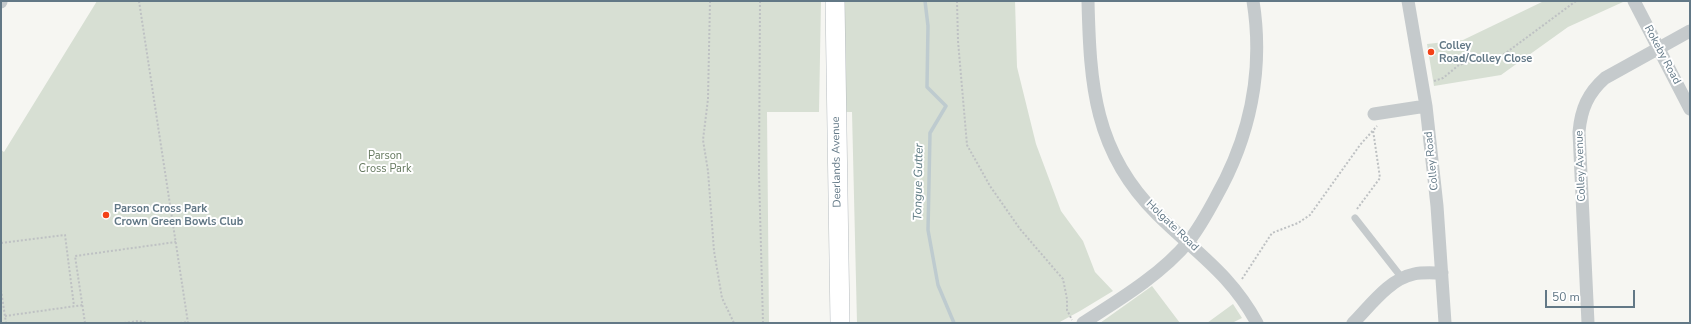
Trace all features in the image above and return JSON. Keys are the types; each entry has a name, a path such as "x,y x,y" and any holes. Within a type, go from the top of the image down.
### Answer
{"street":[{"name":"Deerlands Avenue","path":"835,1 840,323"},
{"name":"Holgate Road","path":"1088,1 1096,103 1101,126 1109,145 1130,182 1157,214 1223,274 1236,290 1257,323"},
{"path":"1083,323 1139,286 1188,241 1209,211 1224,184 1246,127 1253,101 1257,70 1258,40 1253,1"},
{"name":"Colley Road","path":"1408,1 1426,106 1442,273 1445,323"},
{"name":"Rokeby Road","path":"1634,1 1690,109"},
{"name":"Colley Avenue","path":"1588,323 1579,132 1581,116 1585,103 1594,88 1605,78 1690,31"},
{"path":"1374,114 1426,106"},
{"path":"1353,323 1391,285 1402,278 1413,274 1442,273"}],"lane":[{"path":"1355,218 1402,278"}],"path":[{"path":"140,1 188,323 180,323"},
{"path":"710,1 708,99 703,140 708,171 714,251 722,298 734,323"},
{"path":"760,1 759,174 763,323"},
{"path":"957,1 958,41 967,144 994,192 1020,229 1063,280 1067,299 1067,310 1073,323"},
{"path":"1423,84 1443,78 1459,65 1482,58 1503,55 1576,1"},
{"path":"1236,290 1272,233 1298,223 1310,215 1360,145 1390,112"},
{"path":"1355,218 1357,206 1380,178 1373,130"},
{"path":"1,243 65,235 74,306"},
{"path":"85,323 75,256 176,242"},
{"path":"1,290 6,323"},
{"path":"5,316 83,305"},
{"path":"124,323 138,321 149,323"}],"green space":[{"name":"Parson Cross Park","path":"97,1 821,1 819,112 767,112 769,323 1,323 1,150 4,152"},
{"path":"843,1 1015,1 1017,67 1036,144 1061,211 1083,241 1095,272 1113,291 1058,323 857,323 852,112 844,112"},
{"path":"1544,1 1623,2 1568,27 1501,75 1434,86 1427,44 1463,40"},
{"path":"1152,286 1180,323 1100,323"},
{"path":"1233,304 1242,318 1232,323 1207,323"}],"waterway":[{"name":"Tongue Gutter","path":"925,1 928,26 927,87 946,106 930,133 928,230 938,285 954,323"}],"place":[{"name":"Colley Road/Colley Close","path":"1431,52"},
{"name":"Parson Cross Park Crown Green Bowls Club","path":"106,215"}]}
